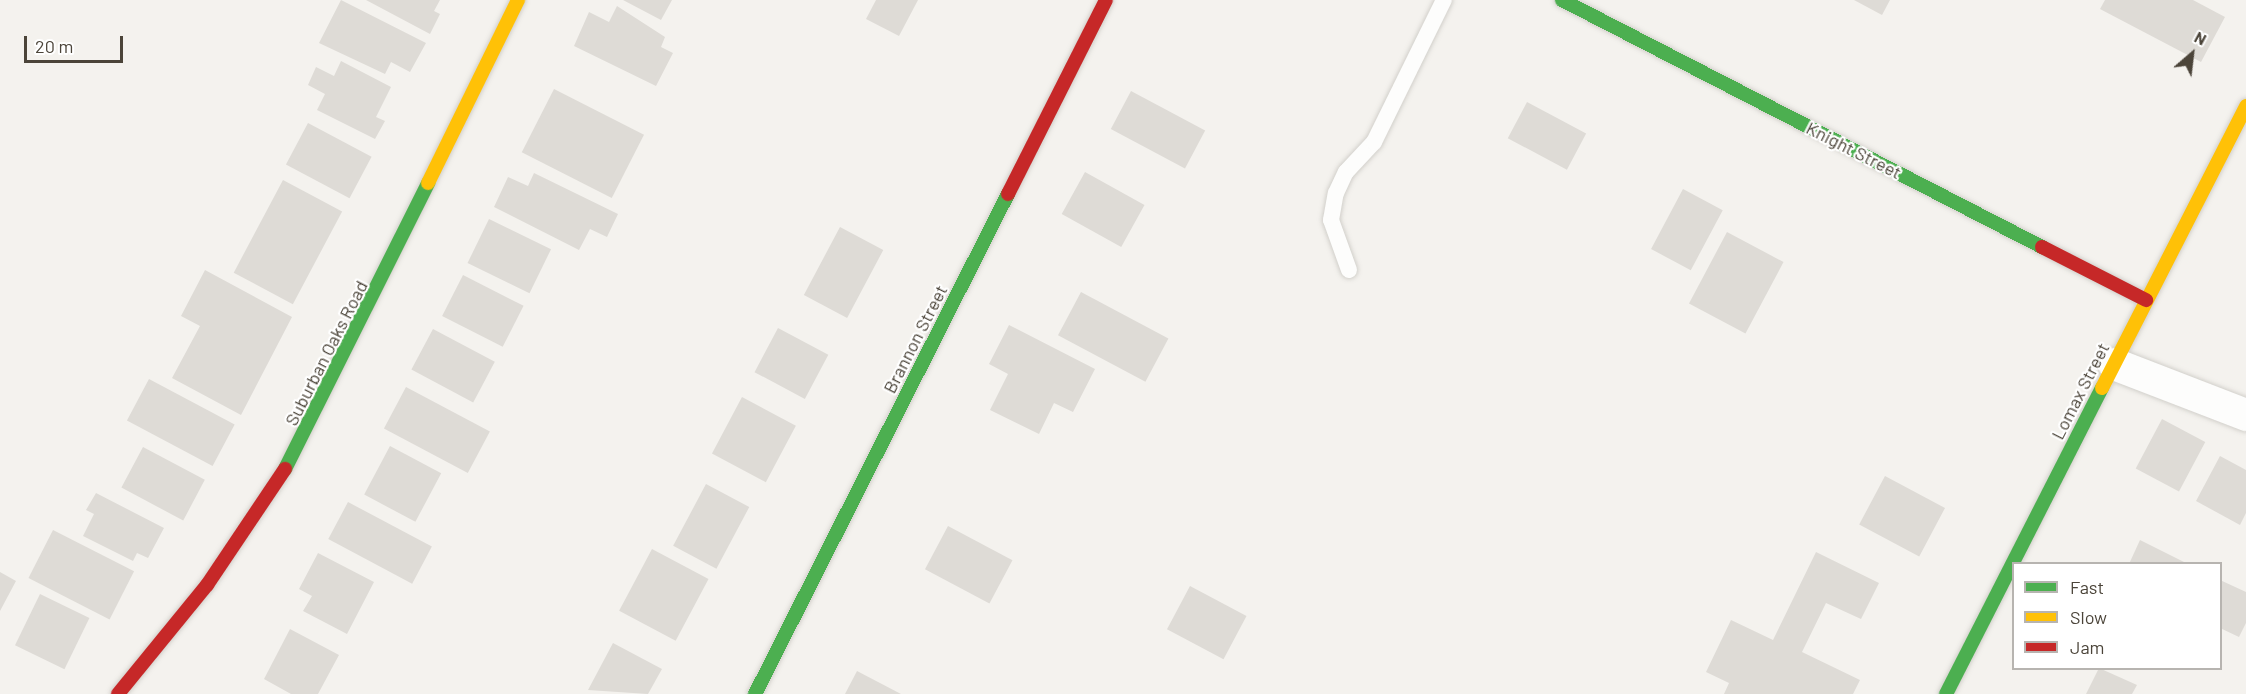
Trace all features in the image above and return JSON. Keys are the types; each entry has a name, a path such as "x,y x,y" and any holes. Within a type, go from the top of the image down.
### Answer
{"street":[{"name":"Suburban Oaks Road","path":"118,694 207,585 295,455 518,0"},
{"name":"Brannon Street","path":"755,694 1106,0"},
{"name":"Knight Street","path":"1562,0 2146,300"},
{"name":"Lomax Street","path":"2013,562 2246,106"},
{"path":"2114,364 2246,415"},
{"name":"Lomax Street","path":"1946,694 2012,564"}],"lane":[{"path":"1349,270 1331,220 1336,193 1346,172 1374,142 1444,0"}],"building":[{"path":"341,0 426,43 410,72 391,62 385,74 319,43"},
{"path":"366,0 440,0 434,11 440,14 430,34"},
{"path":"623,0 672,0 661,20"},
{"path":"876,0 918,0 899,36 866,19"},
{"path":"1854,0 1890,0 1882,15"},
{"path":"2105,0 2193,0 2225,17 2201,62 2100,9"},
{"path":"617,6 665,37 661,47 673,53 656,86 574,46 589,12 609,22"},
{"path":"341,61 391,87 376,117 385,121 375,139 317,110 325,94 308,85 316,67 334,76"},
{"path":"554,89 644,135 612,198 522,152"},
{"path":"1131,91 1205,130 1185,168 1111,129"},
{"path":"1527,102 1586,133 1567,170 1508,138"},
{"path":"308,123 372,157 350,198 286,164"},
{"path":"1085,172 1144,205 1121,247 1062,214"},
{"path":"534,173 618,214 607,237 590,229 579,250 494,207 508,177 528,186"},
{"path":"283,180 342,211 293,304 234,273"},
{"path":"1683,189 1723,210 1691,270 1651,249"},
{"path":"489,219 551,249 530,293 468,263"},
{"path":"840,227 883,250 847,318 804,295"},
{"path":"1727,232 1784,262 1745,334 1689,304"},
{"path":"205,270 292,317 241,415 172,378 200,326 181,316"},
{"path":"463,275 524,306 503,347 442,316"},
{"path":"1081,292 1168,338 1145,382 1058,335"},
{"path":"1009,325 1095,369 1073,412 1054,403 1039,434 990,410 1008,374 989,364"},
{"path":"778,328 828,355 805,399 755,372"},
{"path":"433,329 495,362 473,402 411,370"},
{"path":"149,379 235,425 213,466 127,420"},
{"path":"406,387 490,432 468,473 384,428"},
{"path":"742,397 796,426 766,482 712,454"},
{"path":"2162,419 2205,442 2179,491 2136,468"},
{"path":"390,446 441,473 415,522 364,495"},
{"path":"143,447 205,480 183,520 121,488"},
{"path":"2220,456 2246,470 2246,513 2240,525 2196,501"},
{"path":"1885,476 1945,508 1919,556 1859,525"},
{"path":"706,484 749,507 716,569 673,546"},
{"path":"96,493 164,528 148,558 137,553 133,561 83,536 94,514 86,510"},
{"path":"348,502 432,547 412,584 328,539"},
{"path":"948,526 1012,560 989,604 925,569"},
{"path":"53,530 134,571 110,619 28,578"},
{"path":"2140,540 2184,562 2130,562"},
{"path":"652,549 709,579 676,641 619,611"},
{"path":"1816,552 1879,583 1861,619 1826,603 1802,652 1860,680 1853,694 1724,694 1729,683 1706,672 1731,620 1773,640"},
{"path":"318,553 374,582 347,634 303,611 312,596 299,589"},
{"path":"0,572 16,581 0,611"},
{"path":"2222,581 2246,592 2246,623 2239,637 2222,629"},
{"path":"1190,586 1247,616 1224,659 1167,629"},
{"path":"40,594 89,618 64,669 15,645"},
{"path":"290,629 339,655 318,694 291,694 264,679"},
{"path":"613,643 662,669 648,694 588,690"},
{"path":"2098,670 2103,670 2137,685 2132,694 2086,694"},
{"path":"857,671 901,694 845,694"}],"traffic: fast":[{"path":"1562,0 2042,247"},
{"path":"285,469 428,183"},
{"path":"755,694 1008,194"},
{"path":"2013,562 2102,388"},
{"path":"1946,694 2012,565"}],"traffic: slow":[{"path":"428,183 518,0"},
{"path":"2102,388 2246,106"}],"traffic: jam":[{"path":"1008,194 1106,0"},
{"path":"2042,247 2146,300"},
{"path":"118,694 207,585 285,469"}]}
